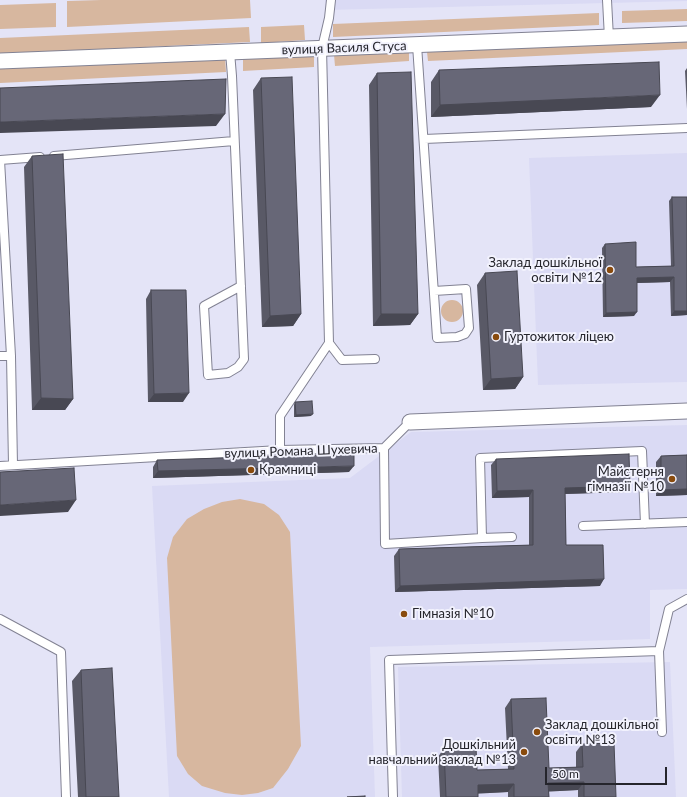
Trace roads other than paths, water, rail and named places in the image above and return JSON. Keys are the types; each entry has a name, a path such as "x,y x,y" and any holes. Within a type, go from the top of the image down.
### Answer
{"street":[{"name":"вулиця Василя Стуса","path":"0,61 687,34"},
{"name":"вулиця Романа Шухевича","path":"410,422 687,411"}],"lane":[{"path":"280,450 280,416 329,343 322,48 329,18 331,0"},
{"path":"607,0 609,38"},
{"path":"417,45 437,338 465,334 469,328 466,289 434,291"},
{"path":"230,52 241,286 244,359 238,367 228,373 208,375 204,306 241,286"},
{"path":"424,139 687,128"},
{"path":"13,465 11,356 0,160 234,141"},
{"path":"329,343 342,360 374,359"},
{"path":"0,356 11,356"},
{"name":"вулиця Романа Шухевича","path":"0,466 280,450 384,448 410,422"},
{"path":"384,448 385,544 512,536"},
{"path":"482,538 480,458 642,451 645,524"},
{"path":"583,526 687,522"},
{"path":"662,732 659,651 669,609 687,599"},
{"path":"0,619 61,652 66,797"},
{"path":"392,797 389,660 554,653 659,651"}],"place":[{"name":"Заклад дошкільної освіти №12","path":"610,270"},
{"name":"Гуртожиток ліцею","path":"496,337"},
{"name":"Крамниці","path":"251,470"},
{"name":"Майстерня гімназії №10","path":"672,479"},
{"name":"Гімназія №10","path":"404,614"},
{"name":"Заклад дошкільної освіти №13","path":"537,732"},
{"name":"Дошкільний навчальний заклад №13","path":"524,752"}]}
